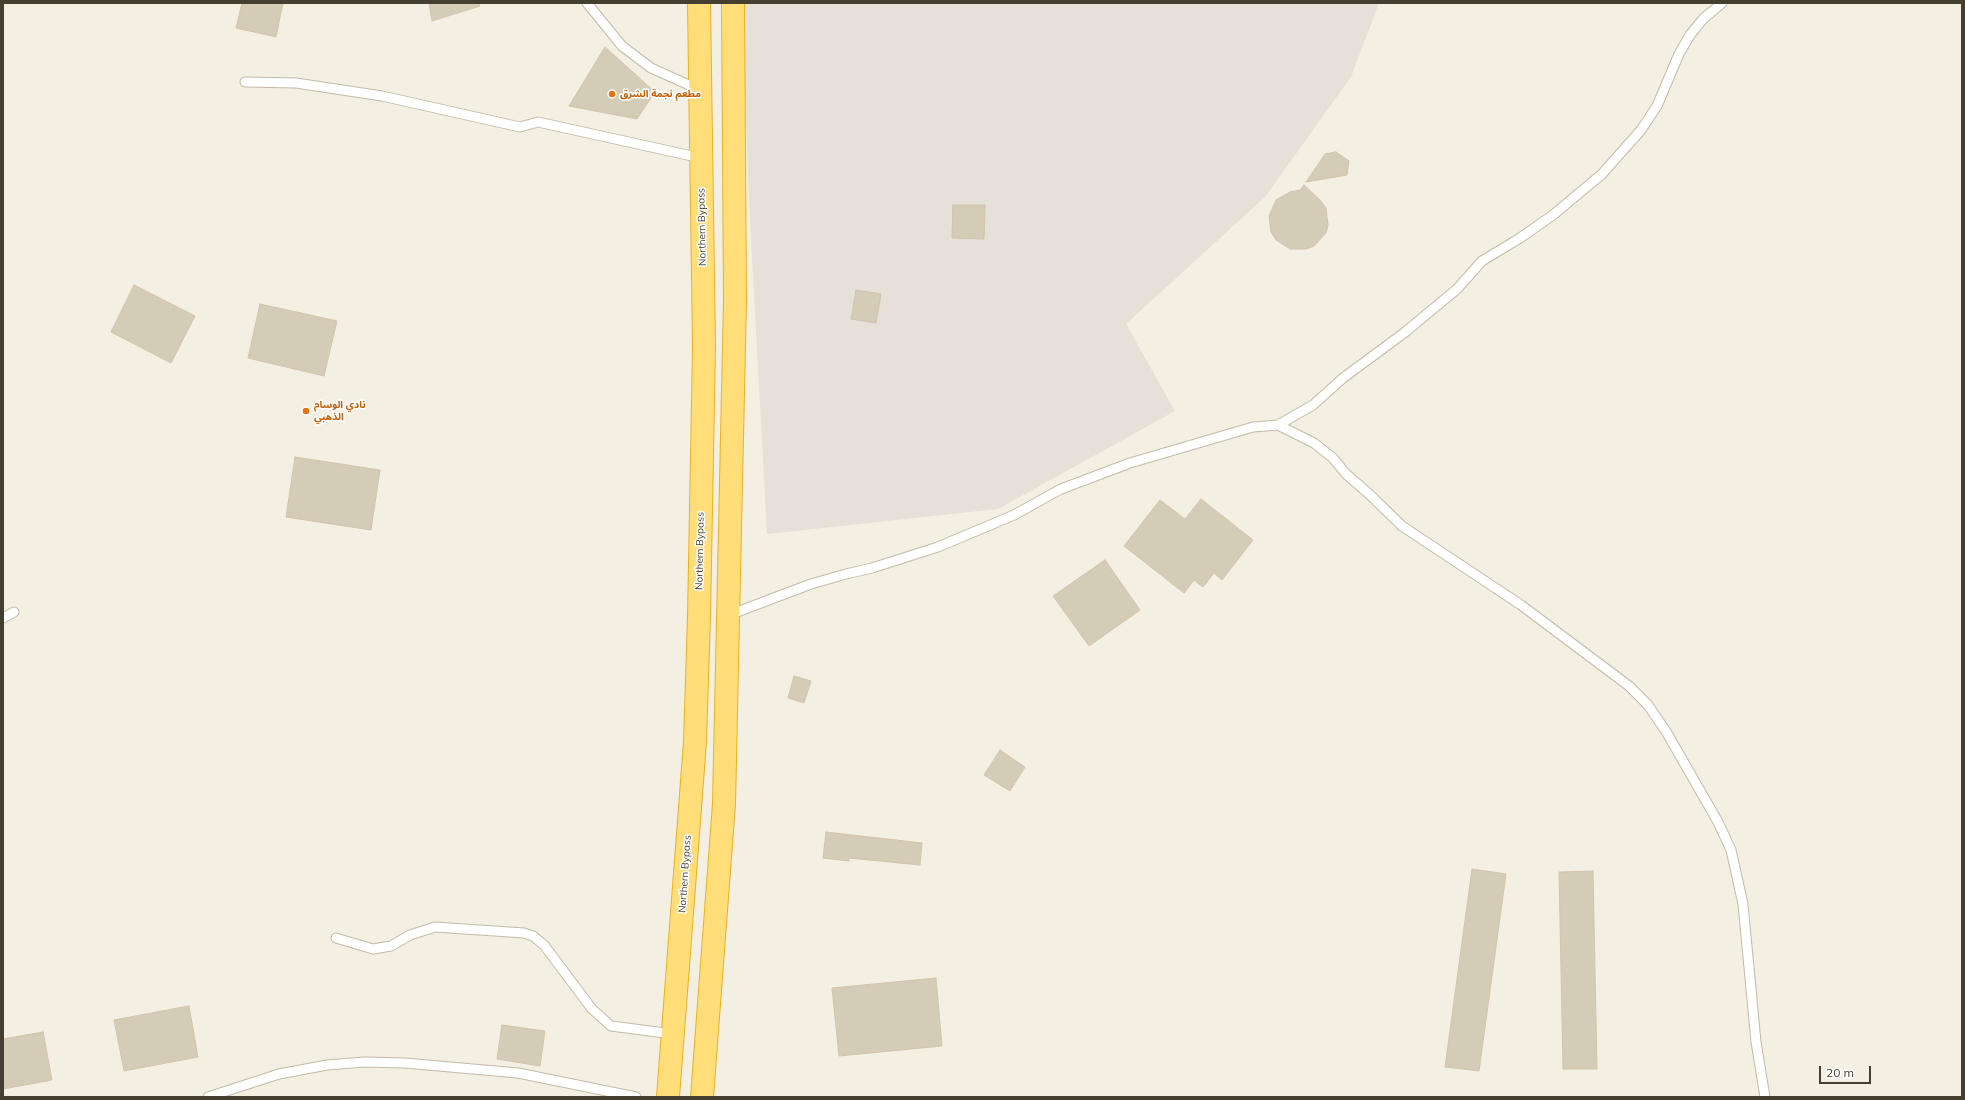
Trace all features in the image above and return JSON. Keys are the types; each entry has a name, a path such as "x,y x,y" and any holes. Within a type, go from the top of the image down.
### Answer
{"highway":[{"name":"Northern Bypass","path":"668,1097 696,719 704,347 699,3"},
{"path":"702,1097 724,804 735,300 733,3"}],"lane":[{"path":"587,3 622,46 651,68 700,90"},
{"path":"728,615 812,584 872,568 938,547 1014,515 1061,489 1130,463 1253,427 1278,425 1313,405 1343,378 1404,333 1457,289 1482,261 1520,238 1553,215 1602,174 1641,130 1657,106 1679,54 1690,35 1703,19 1722,3"},
{"path":"245,82 296,83 382,96 520,127 538,122 701,158"},
{"path":"1278,425 1314,443 1333,458 1346,474 1402,526 1521,606 1629,686 1648,705 1671,740 1718,822 1731,850 1738,872 1743,904 1756,1042 1766,1097"},
{"path":"3,618 14,612"},
{"path":"336,938 373,949 391,946 410,935 436,926 533,936 544,945 592,1009 611,1026 673,1034"},
{"path":"208,1097 279,1074 327,1065 365,1062 406,1063 518,1073 636,1097"}],"shaded area":[{"path":"742,3 1379,3 1351,77 1265,197 1126,324 1175,411 998,509 767,534 749,202"}],"building":[{"path":"242,3 283,3 276,37 236,28"},
{"path":"429,3 479,3 480,6 432,21"},
{"path":"605,47 655,92 637,119 569,106"},
{"path":"1336,152 1349,161 1347,175 1306,182 1325,154"},
{"path":"1304,185 1321,201 1326,208 1328,225 1326,233 1314,246 1306,249 1290,249 1276,240 1271,232 1269,216 1276,200 1290,192 1300,190"},
{"path":"953,205 985,205 984,239 952,238"},
{"path":"134,285 195,316 171,363 111,332"},
{"path":"856,290 881,294 876,323 851,319"},
{"path":"260,304 337,321 324,376 248,358"},
{"path":"295,457 380,470 371,530 286,517"},
{"path":"1201,499 1253,540 1222,580 1214,573 1203,587 1194,580 1184,593 1124,546 1160,500 1185,519"},
{"path":"1105,560 1140,610 1089,646 1053,596"},
{"path":"794,676 811,681 804,703 788,698"},
{"path":"1000,750 1025,767 1010,791 984,775"},
{"path":"826,832 922,843 920,865 849,858 849,861 823,858"},
{"path":"1472,869 1506,874 1479,1071 1445,1067"},
{"path":"1593,871 1597,1069 1563,1069 1559,872"},
{"path":"936,978 942,1046 839,1056 832,988"},
{"path":"189,1006 198,1057 124,1071 114,1020"},
{"path":"502,1025 545,1031 540,1066 497,1059"},
{"path":"43,1032 52,1080 3,1089 3,1039"}],"place":[{"name":"مطعم نجمة الشرق","path":"612,94"},
{"name":"نادي الوسام الذهبي","path":"306,411"}]}
